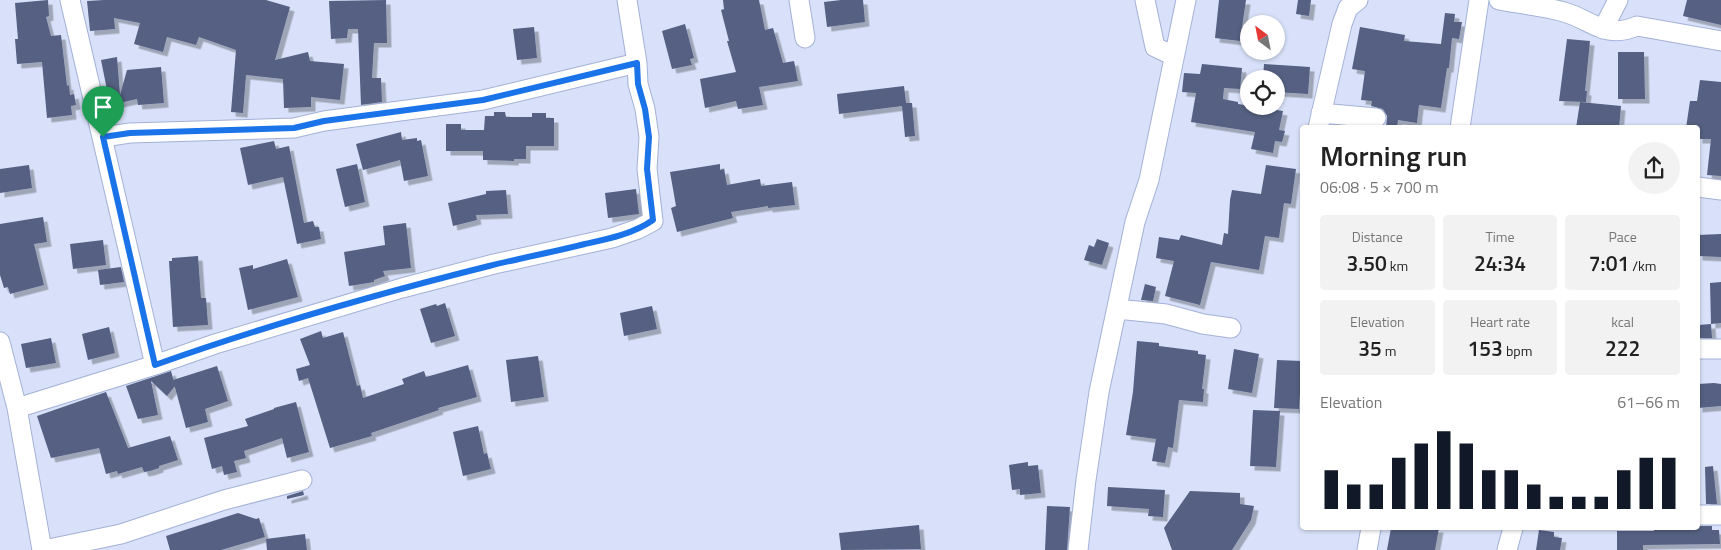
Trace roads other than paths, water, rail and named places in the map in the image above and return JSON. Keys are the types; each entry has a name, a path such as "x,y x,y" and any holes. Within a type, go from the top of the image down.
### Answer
{"street":[{"path":"70,0 155,365"},
{"path":"17,408 155,365 215,344 402,288 494,264 612,238 646,225 653,220 647,169 649,137 645,109 638,84 637,63 627,0"},
{"path":"799,0 805,38"},
{"path":"1145,0 1155,47 1174,56"},
{"path":"1078,550 1098,392 1135,222 1148,180 1186,0"},
{"path":"1358,0 1348,8 1342,24 1319,120 1376,118"},
{"path":"1460,125 1479,1 1498,0 1565,12 1603,29 1625,32 1637,26 1721,41"},
{"path":"1603,29 1617,1"},
{"path":"1617,1 1625,32"},
{"path":"103,137 130,133 294,128 324,121 483,100 637,63"},
{"path":"1700,186 1721,190"},
{"path":"1117,309 1166,314 1203,324 1231,328"},
{"path":"0,342 5,382 17,408 43,550 121,534 224,500 302,480"},
{"path":"1700,349 1721,349"},
{"path":"1700,515 1721,515"},
{"path":"1367,550 1371,530"},
{"path":"1507,550 1512,530"}]}
